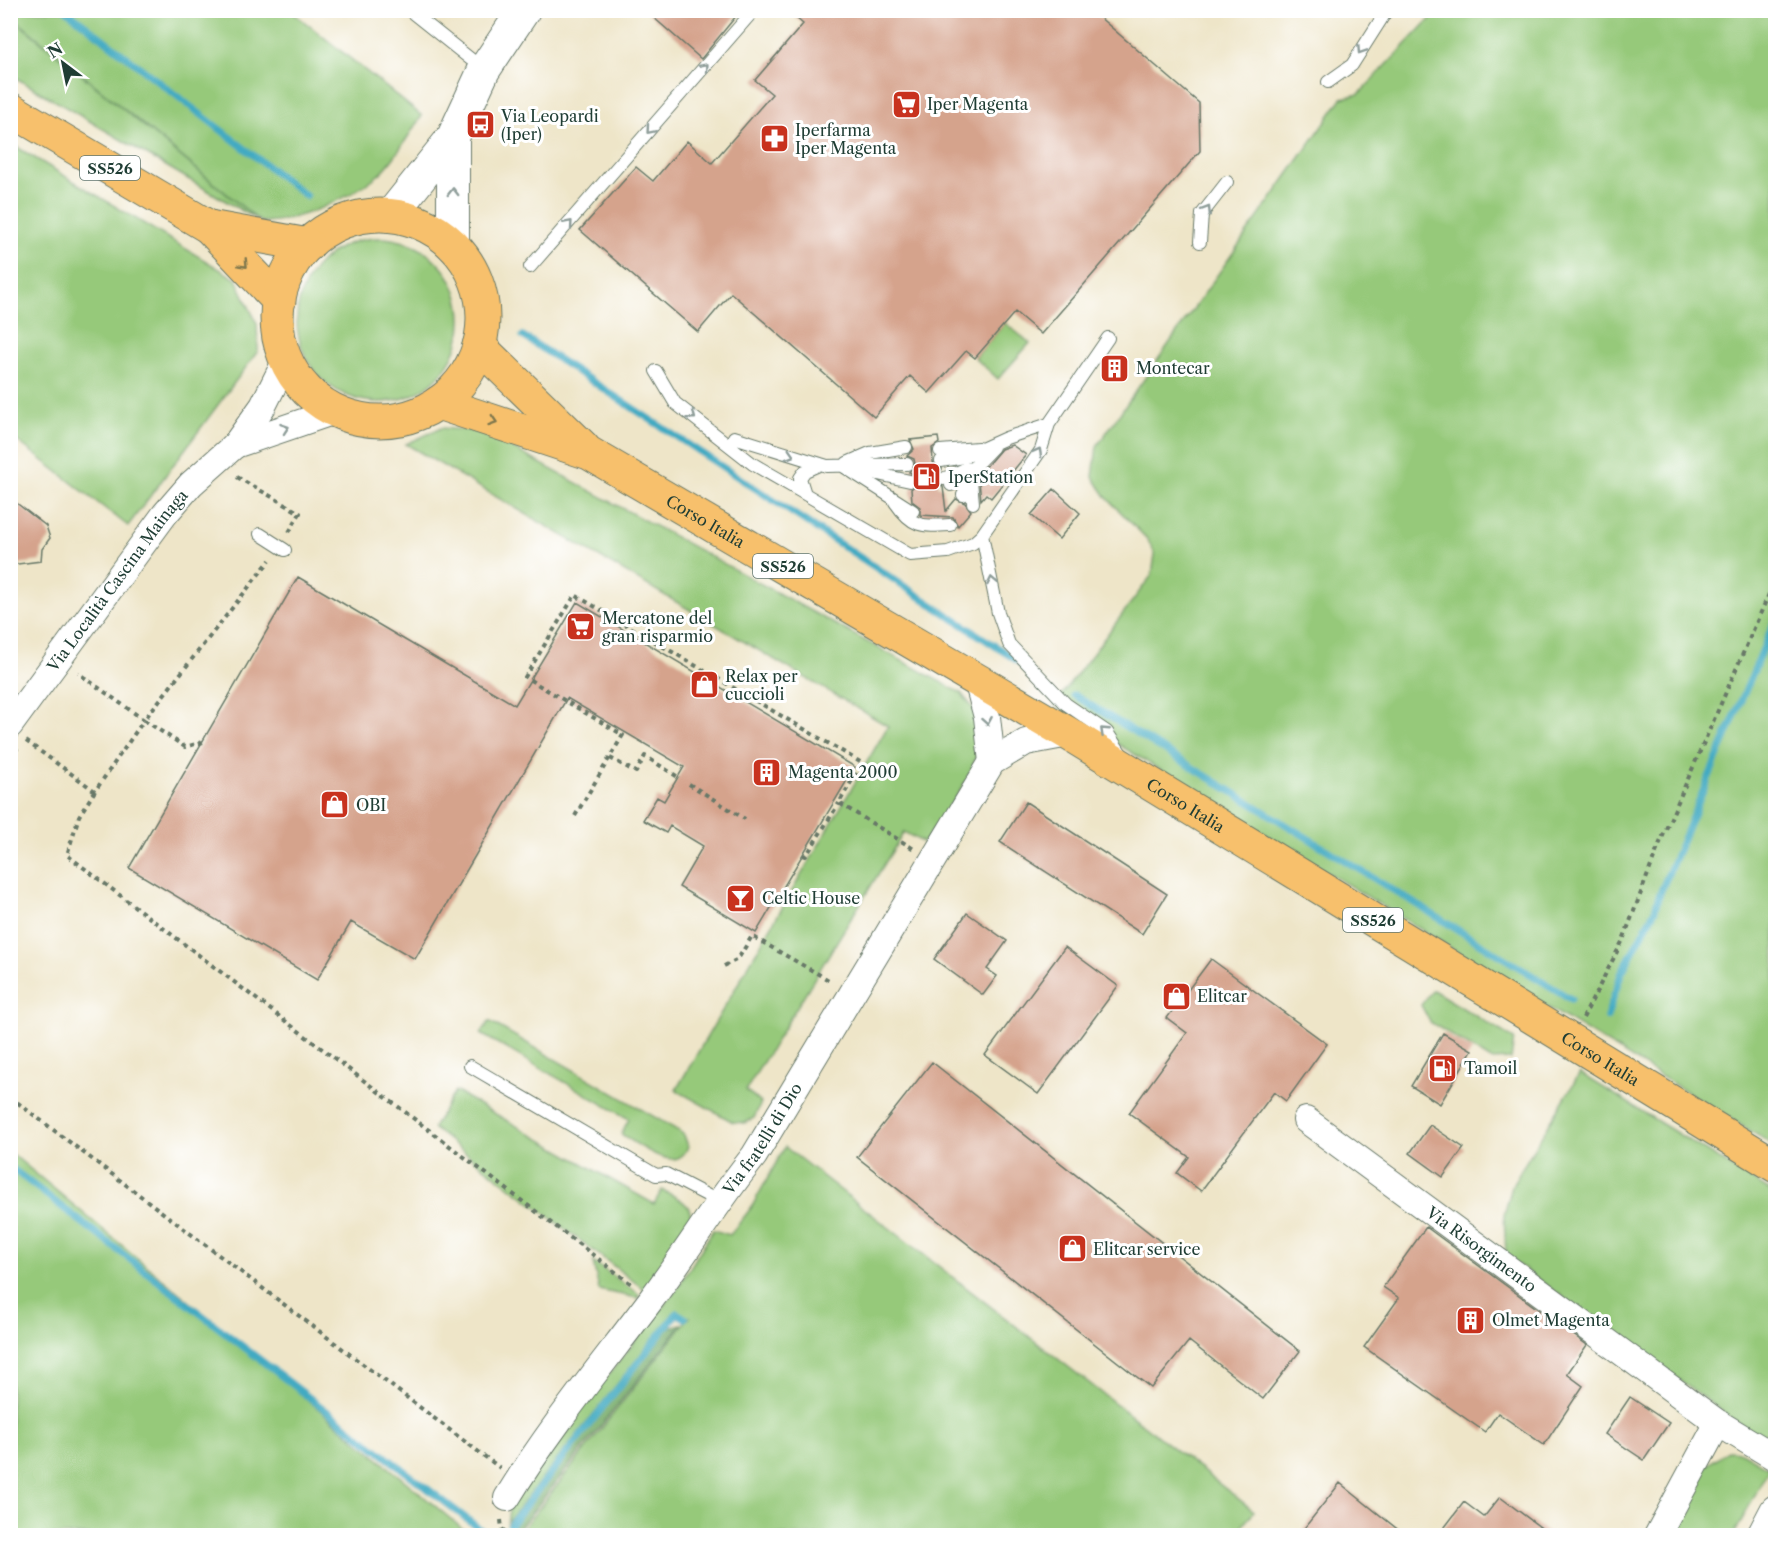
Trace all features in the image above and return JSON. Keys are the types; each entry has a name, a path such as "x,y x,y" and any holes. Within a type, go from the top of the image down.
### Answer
{"main road":[{"name":"SS526","path":"10,109 208,227 279,301"},
{"path":"372,216 390,216 424,225 453,246 469,268 479,292 482,310 479,346 463,378 438,403 405,418 387,421 352,417 335,411 306,390 286,360 277,326 279,301 287,274 308,245 338,224 372,216"},
{"name":"SS526","path":"208,227 308,245"},
{"name":"Corso Italia","path":"479,346 589,453"},
{"name":"Corso Italia","path":"438,403 589,453 1069,734 1424,957 1776,1166"}],"street":[{"path":"390,216 453,137 484,70 524,10"},
{"path":"453,137 453,246"},
{"name":"Via Località Cascina Mainaga","path":"21,732 165,514 191,484 235,445 263,406 286,360"},
{"name":"Via Località Cascina Mainaga","path":"235,445 335,411"},
{"path":"977,680 987,717 992,762"},
{"name":"Via fratelli di Dio","path":"512,1490 566,1410 651,1299 718,1201 754,1156 992,762 1026,742 1069,734"},
{"name":"Via Risorgimento","path":"1306,1120 1718,1423 1776,1458"},
{"path":"1657,1536 1718,1423"},
{"path":"1763,1536 1776,1511"}],"lane":[{"path":"409,10 484,70"},
{"path":"530,267 754,10"},
{"path":"1328,82 1352,65 1387,10"},
{"path":"1200,242 1202,214 1227,182"},
{"path":"656,371 675,404 753,464 910,555 948,552 973,543 982,535 1041,450 1049,424 1108,338"},
{"path":"958,491 962,480 986,451 1006,438 1049,424"},
{"path":"734,437 824,465 843,465 907,455"},
{"path":"950,443 986,451 964,457 940,452 950,443"},
{"path":"958,491 971,478 986,451"},
{"path":"805,494 800,478 805,471 824,465"},
{"path":"843,465 910,486"},
{"path":"843,465 893,499 912,508"},
{"path":"958,491 971,478"},
{"path":"893,499 905,518 915,524 928,527 950,525"},
{"path":"260,534 283,548"},
{"path":"982,535 998,613 1009,644 1066,704 1107,732 1138,778"},
{"path":"470,1066 656,1175 666,1174 718,1201"}],"path":[{"path":"230,483 239,476 300,513 283,548 144,720 95,791 79,816 67,855 651,1299"},
{"path":"1561,1038 1623,940 1659,844 1776,578"},
{"path":"575,816 623,735 525,677 575,595 663,650 862,763 806,856 803,855"},
{"path":"75,671 185,747 202,742"},
{"path":"10,759 21,732 95,791"},
{"path":"610,758 636,772 645,756 678,777"},
{"path":"689,784 745,819"},
{"path":"839,803 932,861"},
{"path":"724,966 738,959 752,936 853,994"},
{"path":"10,1097 366,1369 512,1490"},
{"path":"496,1536 502,1529 511,1536"}],"green space":[{"path":"10,11 291,11 422,116 389,164 365,185 337,201 306,214 261,222 11,16"},
{"path":"1438,11 1775,11 1775,1146 1054,705 1152,575 1155,554 1147,539 1107,498 1093,477 1097,446 1342,98 1359,94"},
{"path":"11,17 258,220 11,75"},
{"path":"10,143 236,279 257,324 258,351 128,526 11,436"},
{"path":"379,238 395,239 411,244 437,262 455,288 460,304 460,336 455,352 437,378 411,396 395,401 379,402 363,401 347,396 321,378 303,352 298,336 297,320 298,304 303,288 321,262 347,244 363,239"},
{"path":"1005,323 1030,343 998,379 975,358"},
{"path":"441,428 481,431 961,693 976,713 980,733 978,750 955,799 924,843 904,832 746,1090 761,1103 754,1118 745,1123 733,1122 676,1090 888,726 406,444"},
{"path":"1433,990 1514,1039 1511,1059 1491,1060 1430,1022 1421,1005"},
{"path":"489,1021 679,1131 684,1135 688,1146 683,1155 676,1159 657,1155 621,1134 629,1119 481,1034"},
{"path":"1580,1073 1775,1194 1775,1447 1506,1256 1504,1215 1513,1183"},
{"path":"455,1091 654,1204 662,1190 686,1204 691,1213 691,1219 645,1290 433,1128"},
{"path":"785,1147 1254,1511 1237,1533 1239,1536 518,1535 690,1316 688,1318 676,1310 507,1523 510,1504 517,1489 677,1289 713,1230 730,1235 751,1208"},
{"path":"11,1153 470,1535 11,1535"},
{"path":"593,1262 639,1294 638,1298 599,1290"},
{"path":"682,1324 515,1534 513,1522 669,1327"},
{"path":"1728,1451 1741,1452 1769,1468 1734,1535 1668,1536 1705,1466"}],"building":[{"path":"645,10 741,10 701,59"},
{"path":"787,10 1091,10 1199,103 1200,151 1041,334 1015,312 975,358 966,351 929,393 910,376 874,417 731,293 698,332 580,230 636,167 653,181 687,141 712,163 772,94 755,80 803,24"},
{"path":"938,437 939,443 932,448 933,462 935,467 942,469 935,479 938,485 943,487 946,511 956,499 965,503 971,511 958,526 953,517 920,515 920,507 912,501 911,489 918,482 916,475 909,472 915,464 914,459 907,456 914,449 910,440"},
{"path":"1012,445 1026,455 991,498 986,494 981,500 979,481 983,470 1001,449"},
{"path":"1054,489 1080,513 1059,539 1031,515"},
{"path":"10,498 46,526 50,538 42,549 41,561 10,565"},
{"name":"OBI","path":"298,577 515,705 577,602 855,767 756,933 679,887 703,846 670,826 666,833 643,820 657,797 664,801 684,767 567,698 415,959 351,922 317,980 129,868"},
{"path":"1026,802 1167,894 1142,934 1000,842"},
{"path":"967,913 1007,941 987,969 997,976 983,995 934,959"},
{"path":"1065,947 1118,986 1038,1094 985,1055"},
{"path":"1211,959 1327,1044 1286,1101 1274,1092 1201,1191 1177,1173 1189,1157 1129,1113 1187,1033 1167,1018"},
{"path":"1443,1033 1472,1050 1440,1104 1411,1086"},
{"name":"Elitcar service","path":"932,1062 1300,1351 1263,1399 1189,1341 1151,1388 857,1157"},
{"path":"1430,1125 1464,1148 1443,1177 1410,1153"},
{"name":"Olmet Magenta","path":"1426,1227 1587,1345 1567,1374 1583,1386 1544,1445 1498,1413 1485,1432 1364,1347 1399,1298 1383,1287"},
{"path":"1630,1397 1669,1423 1644,1460 1605,1434"},
{"path":"1340,1483 1406,1536 1298,1536"},
{"path":"1500,1497 1552,1536 1438,1536 1464,1502 1484,1517"}],"waterway":[{"path":"66,10 306,196"},
{"path":"523,336 1021,663"},
{"path":"1607,1017 1621,974 1655,910 1658,898 1776,618"},
{"path":"1074,695 1571,999"},
{"path":"10,1167 489,1536"},
{"path":"510,1525 677,1313 685,1318"}],"place":[{"name":"Iper Magenta","path":"906,104"},
{"name":"Via Leopardi (Iper)","path":"480,125"},
{"name":"Iperfarma Iper Magenta","path":"774,139"},
{"name":"Montecar","path":"1115,368"},
{"name":"IperStation","path":"927,477"},
{"name":"Mercatone del gran risparmio","path":"581,627"},
{"name":"Relax per cuccioli","path":"704,685"},
{"name":"Magenta 2000","path":"767,772"},
{"name":"OBI","path":"335,805"},
{"name":"Celtic House","path":"741,898"},
{"name":"Elitcar","path":"1176,996"},
{"name":"Tamoil","path":"1443,1068"},
{"name":"Elitcar service","path":"1072,1249"},
{"name":"Olmet Magenta","path":"1471,1320"}]}
